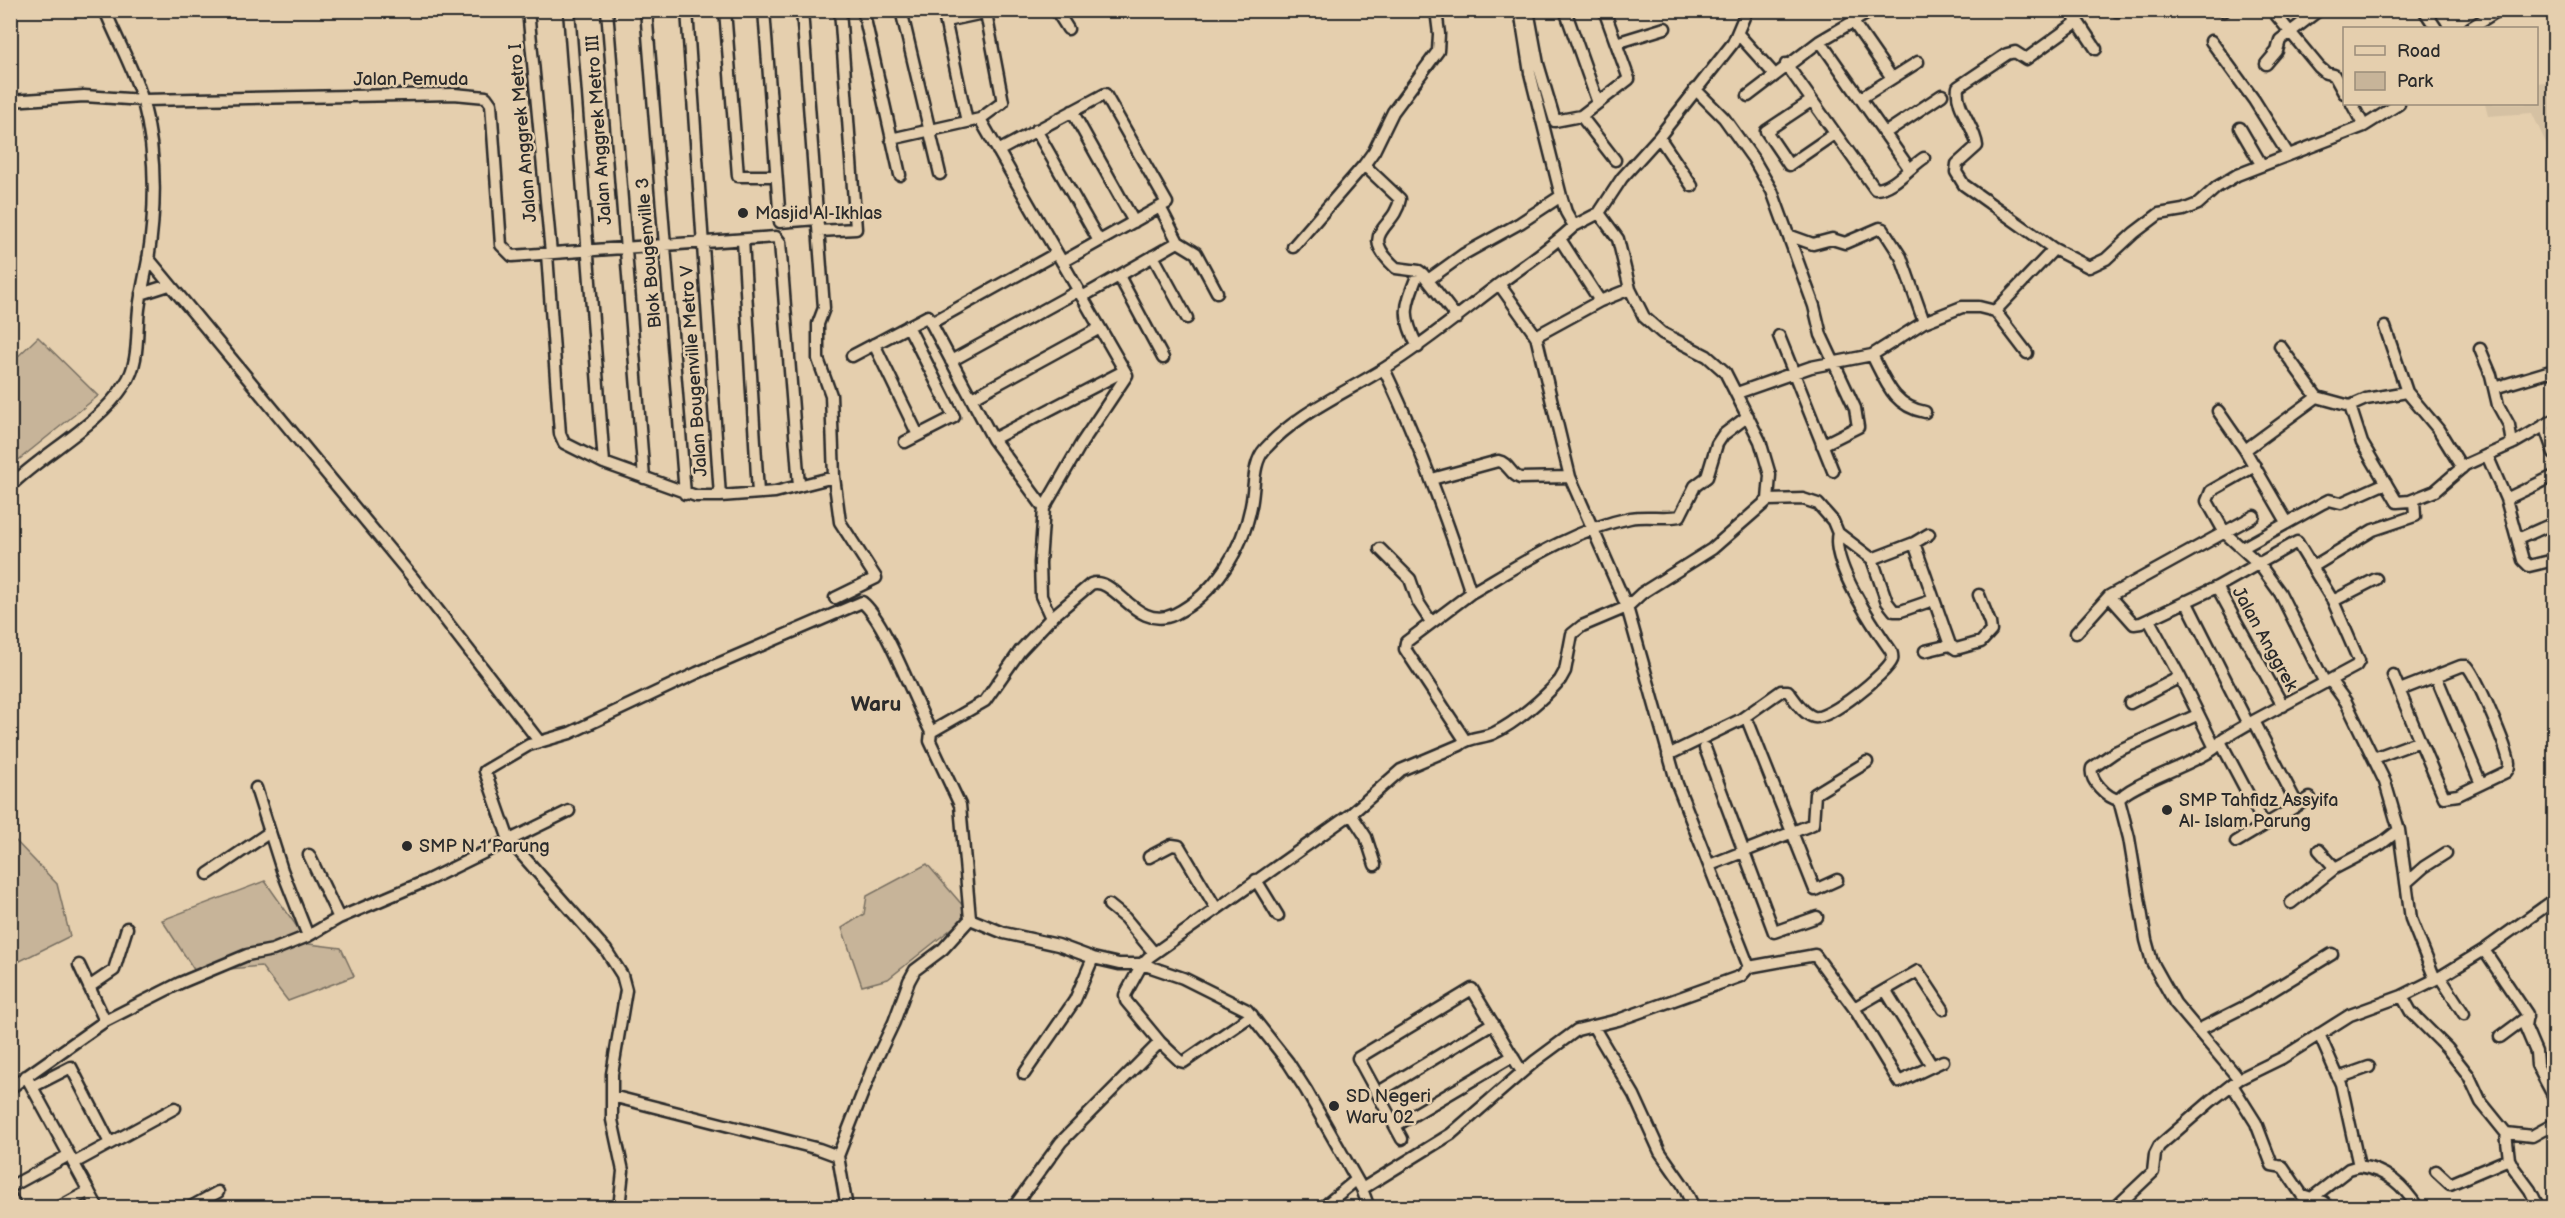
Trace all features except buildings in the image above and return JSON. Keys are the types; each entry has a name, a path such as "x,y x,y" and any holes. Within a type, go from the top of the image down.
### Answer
{"street":[{"path":"10,486 104,410 125,385 134,363 141,294 148,258 154,176 150,132 143,100 124,49 105,10"},
{"name":"Jalan Anggrek Metro I","path":"528,10 549,254 561,439 568,446 604,463"},
{"path":"569,10 604,463 685,494 720,496 758,493 834,477"},
{"name":"Jalan Anggrek Metro III","path":"608,10 624,248 644,478"},
{"name":"Blok Bougenville 3","path":"646,10 685,494"},
{"name":"Jalan Bougenville Metro V","path":"687,10 720,496"},
{"path":"725,10 738,176 776,176"},
{"path":"764,10 780,222 818,219"},
{"path":"802,10 824,308 818,324 818,359 831,395 834,477 840,522 876,578 835,598"},
{"path":"819,231 856,229 840,10"},
{"path":"862,10 900,176"},
{"path":"901,10 940,174"},
{"path":"1056,10 1068,29"},
{"path":"1293,247 1364,165 1378,144 1393,112 1438,51 1439,34 1436,10"},
{"path":"1521,10 1530,73 1561,196 1574,226"},
{"path":"1528,10 1538,64 1555,121 1581,116 1629,79 1604,10"},
{"path":"1565,10 1598,103"},
{"path":"931,732 985,701 1020,651 1051,618 1096,582 1106,586 1143,615 1164,618 1182,609 1208,588 1240,546 1251,506 1258,460 1266,448 1315,408 1418,347 1574,226 1599,213 1622,178 1659,137 1738,34 1747,10"},
{"path":"1748,96 1786,64 1873,10"},
{"path":"2070,10 2096,49"},
{"path":"2272,10 2326,73 2334,75 2343,91"},
{"path":"2266,64 2277,51 2280,40 2319,10"},
{"path":"2424,10 2435,27"},
{"path":"2472,27 2499,10"},
{"path":"891,139 930,131 980,119 1003,102 991,12 944,16 967,122"},
{"path":"1853,22 1892,78"},
{"path":"2077,22 2026,59 2017,52 2007,54 1962,82 1957,92 1967,122 1977,141 1976,148 1957,164 1956,172 1959,179 2054,249 2082,264 2094,267 2106,260 2133,233 2159,214 2183,210 2198,204 2217,187 2261,164 2364,126 2397,105"},
{"path":"1616,43 1665,28"},
{"path":"1738,34 1774,74"},
{"path":"1820,41 1909,168"},
{"path":"2211,41 2254,100 2288,154"},
{"path":"1860,98 1918,62"},
{"path":"1786,64 1875,189 1893,183 1924,158"},
{"path":"1695,89 1724,118 1754,160 1772,191 1821,335 1856,408 1859,423 1853,431 1822,445"},
{"name":"Jalan Pemuda","path":"10,101 84,96 143,100 454,94 486,97 491,105 503,249 512,256 702,242 778,239 799,486"},
{"path":"931,323 1059,258 1099,241 1167,203 1105,94 998,151"},
{"path":"1885,133 1942,94"},
{"path":"1811,101 1766,131 1789,165 1834,134"},
{"path":"2353,105 2364,126"},
{"path":"1072,111 1134,222"},
{"path":"1581,116 1615,160"},
{"path":"980,119 1126,375 1081,444 1044,508 1040,563 1041,596 1051,618"},
{"path":"2240,128 2261,164"},
{"path":"1036,130 1099,241"},
{"path":"1659,137 1692,186"},
{"path":"1364,165 1400,199 1397,209 1380,230 1379,244 1396,268 1419,271 1457,318"},
{"path":"1428,280 1457,258 1520,224 1561,196"},
{"path":"1160,207 1178,242 1196,253 1217,292"},
{"path":"1599,213 1618,239 1630,290 1644,317 1662,333 1707,356 1725,372 1760,441 1770,475 1768,500"},
{"path":"1788,235 1813,244 1832,239 1845,243 1880,228 1883,229 1901,257 1924,322"},
{"path":"1560,239 1600,301"},
{"path":"742,240 758,493"},
{"path":"951,361 1119,276 1178,242"},
{"path":"1995,311 2054,249"},
{"path":"1153,256 1187,318"},
{"path":"148,258 413,578 539,741"},
{"path":"1418,347 1408,327 1406,314 1407,303 1419,271"},
{"path":"1119,276 1163,358"},
{"path":"1499,284 1536,336 1570,477 1627,606 1677,784 1749,967"},
{"path":"141,294 169,285"},
{"path":"1536,336 1600,301 1630,290"},
{"path":"1737,393 1835,362 1872,355 1924,322 1962,308 1979,307 1995,311 2027,353"},
{"path":"852,356 928,316 993,438 1044,508"},
{"path":"905,442 954,417 908,326"},
{"path":"2385,327 2407,392 2438,429 2462,468"},
{"path":"972,398 1100,328"},
{"path":"1779,336 1833,471"},
{"path":"874,344 918,435"},
{"path":"2280,346 2317,397 2350,406 2366,399 2407,392"},
{"path":"2480,349 2491,375 2498,405 2509,425 2512,444"},
{"path":"1872,355 1902,405 1910,410 1924,412"},
{"path":"1384,369 1405,412 1432,478 1472,593"},
{"path":"2494,388 2554,370"},
{"path":"993,438 1124,371"},
{"path":"2246,450 2317,397"},
{"path":"2350,406 2362,443 2397,502 2414,500 2435,491 2462,468 2512,444 2549,422 2554,453"},
{"path":"2218,411 2246,450 2287,522"},
{"path":"1465,740 1405,649 1406,642 1431,621 1525,560 1594,529 1640,516 1680,516 1695,486 1707,477 1717,444 1723,435 1748,416"},
{"path":"2487,455 2506,499 2523,560 2529,566 2554,560"},
{"path":"1432,478 1498,461 1506,464 1514,476 1520,478 1570,477"},
{"path":"2255,466 2208,495 2207,501 2225,533 2259,564 2280,593 2327,681 2346,702 2385,782 2399,830 2414,928 2438,978 2464,1014"},
{"path":"2506,499 2554,476"},
{"path":"2242,548 2329,500 2341,503 2386,483"},
{"path":"1252,1015 1184,1062 1160,1042 1125,998 1142,964 1154,953 1350,814 1401,770 1460,745 1465,740 1496,732 1512,722 1560,680 1565,671 1572,634 1575,630 1627,606 1641,593 1712,549 1768,500 1803,499 1818,504 1833,521 1838,533 1837,548 1848,579 1857,598 1891,651 1892,659 1887,667 1849,701 1822,717 1814,717 1806,713 1788,691 1781,691 1740,720 1668,755"},
{"path":"2314,566 2373,530 2415,516 2414,500"},
{"path":"2076,633 2109,596 2254,516"},
{"path":"2518,539 2554,524"},
{"path":"1838,533 1872,559 1887,602 1894,611 1901,611 1933,600"},
{"path":"1872,559 1914,543 1929,534"},
{"path":"2109,596 2134,624 2149,621 2217,587 2298,542 2333,601 2359,661 2356,666 2251,722 2187,765 2130,789 2119,800"},
{"path":"1914,543 1950,645 1958,650 1981,642 1989,634 1990,622 1979,595"},
{"path":"1380,549 1410,579 1418,602 1431,621"},
{"path":"2333,601 2376,579"},
{"name":"Jalan Anggrek","path":"2217,587 2283,706"},
{"path":"2186,601 2297,804"},
{"path":"619,1208 623,1171 612,1120 612,1074 626,990 622,975 606,950 509,840 485,771 489,766 539,741 570,733 697,673 862,602 878,622 931,732 930,741 960,805 970,919 943,949 915,970 909,981 838,1156 847,1208"},
{"path":"2149,621 2180,677 2198,716 2264,824"},
{"path":"1925,651 1950,645"},
{"path":"2393,675 2444,797 2451,797 2506,772 2509,761 2475,676 2467,666 2461,666 2400,690"},
{"path":"2436,676 2481,784"},
{"path":"2130,703 2180,677"},
{"path":"2119,800 2112,799 2105,793 2093,777 2092,768 2115,752 2198,716"},
{"path":"1749,724 1815,890 1837,880"},
{"path":"2374,758 2420,741"},
{"path":"1705,748 1774,932 1817,917"},
{"path":"1710,864 1813,824 1815,794 1867,762"},
{"path":"256,788 308,936"},
{"path":"2236,842 2310,798"},
{"path":"2119,800 2129,838 2144,931 2152,962 2175,1003 2236,1082 2256,1123 2272,1165 2283,1167 2302,1195 2324,1202 2330,1208"},
{"path":"10,1088 105,1021 189,979 248,955 273,950 308,936 339,918 426,881 569,811"},
{"path":"1350,814 1366,837 1375,865"},
{"path":"2291,903 2335,868 2381,844 2399,830"},
{"path":"208,874 270,832"},
{"path":"1149,857 1172,845 1179,846 1216,908"},
{"path":"2319,850 2335,868"},
{"path":"2406,883 2424,867 2446,853"},
{"path":"309,855 339,918"},
{"path":"1256,880 1278,916"},
{"path":"2115,1208 2153,1172 2155,1154 2159,1146 2236,1082 2282,1058 2362,1009 2402,996 2438,978 2484,950 2554,900"},
{"path":"1109,904 1125,918 1154,953"},
{"path":"970,919 1004,933 1058,945 1093,958 1119,964 1142,964 1206,988 1240,1005 1252,1015 1306,1090 1359,1184 1365,1206"},
{"path":"89,987 114,970 127,928"},
{"path":"2484,950 2525,1010 2527,1017 2525,1026 2536,1052 2537,1065 2554,1097"},
{"path":"2198,1030 2252,1003 2332,954"},
{"path":"1322,1208 1359,1184 1451,1134 1563,1038 1577,1030 1618,1020 1741,976 1749,967 1815,955 1854,1008 1899,1082 1943,1060"},
{"path":"1024,1074 1075,1000 1093,958"},
{"path":"79,965 105,1021"},
{"path":"1854,1008 1920,971 1943,1009"},
{"path":"1402,1139 1358,1058 1472,989 1522,1072"},
{"path":"1886,991 1932,1066"},
{"path":"2402,996 2411,1012 2465,1071 2481,1102 2506,1133 2509,1159 2539,1208"},
{"path":"2500,1036 2527,1017"},
{"path":"1377,1093 1493,1023"},
{"path":"1593,1026 1634,1095 1660,1152 1683,1185 1694,1208"},
{"path":"2319,1034 2338,1078 2359,1166"},
{"path":"1013,1208 1060,1142 1160,1042"},
{"path":"1395,1126 1513,1056"},
{"path":"2338,1078 2369,1066"},
{"path":"32,1087 71,1067 110,1143"},
{"path":"26,1076 98,1208"},
{"path":"612,1096 819,1149 838,1156"},
{"path":"10,1187 110,1143 175,1108"},
{"path":"2506,1133 2532,1136 2554,1124"},
{"path":"2436,1171 2450,1184 2509,1159"},
{"path":"2313,1197 2349,1169 2359,1166 2385,1173 2401,1184 2418,1208"},
{"path":"58,1208 88,1191"},
{"path":"189,1208 218,1192"},
{"path":"10,1197 16,1208"}],"shaded area":[{"path":"2553,81 2554,83 2554,160 2532,113 2488,116 2485,105 2538,105 2538,83"}],"green space":[{"path":"38,337 98,396 11,466 11,363"},
{"path":"10,835 57,884 70,936 12,965"},
{"path":"927,864 970,914 888,979 862,986 842,928 864,914 867,896"},
{"path":"265,881 309,944 341,948 354,976 288,1001 261,966 219,970 200,979 162,920"}],"place":[{"name":"Masjid Al-Ikhlas","path":"743,213"},
{"name":"SMP Tahfidz Assyifa Al- Islam Parung","path":"2167,810"},
{"name":"SMP N 1 Parung","path":"407,846"},
{"name":"SD Negeri Waru 02","path":"1334,1106"}],"district":[{"name":"Waru","path":"876,704"}]}
